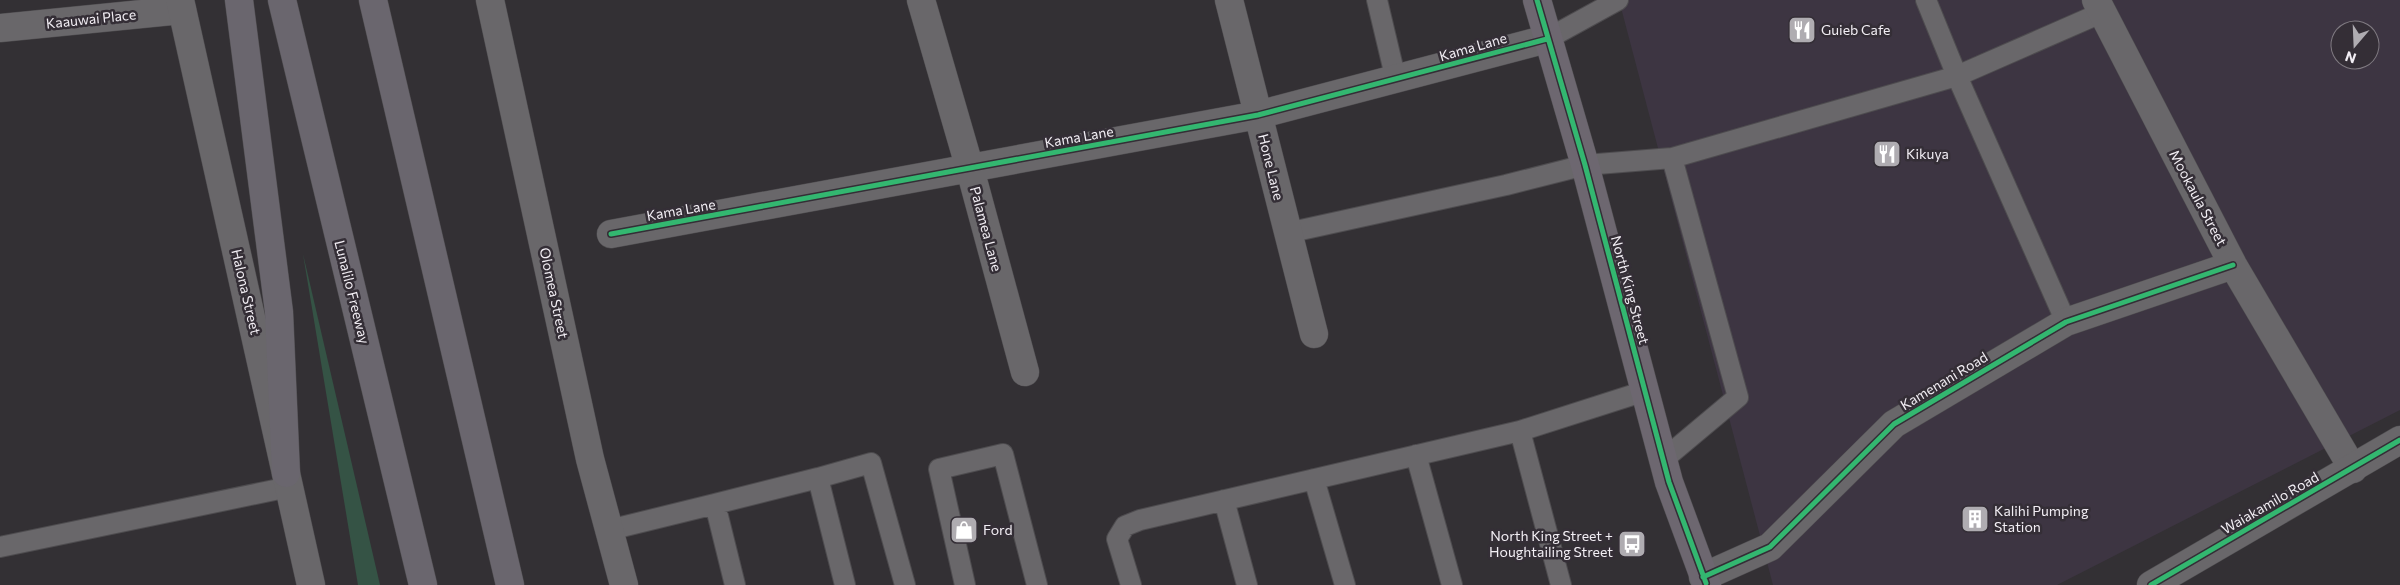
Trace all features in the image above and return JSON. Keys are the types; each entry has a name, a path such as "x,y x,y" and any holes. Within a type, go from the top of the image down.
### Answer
{"highway":[{"path":"239,0 279,312 288,480"},
{"name":"Lunalilo Freeway","path":"282,0 423,585"},
{"path":"372,0 510,585"}],"main road":[{"name":"North King Street","path":"1536,0 1585,165 1669,482 1705,581"}],"street":[{"name":"Olomea Street","path":"490,0 590,458 624,585"},
{"name":"Palamea Lane","path":"921,0 970,168 1025,372"},
{"name":"Hone Lane","path":"1229,0 1314,334"},
{"name":"Halona Street","path":"181,5 311,585"},
{"name":"Kaauwai Place","path":"0,28 181,5"},
{"name":"Mookaula Street","path":"2098,6 2233,265 2353,469"},
{"name":"Kama Lane","path":"611,234 1258,115 1396,80 1498,50 1547,39"},
{"name":"Kamenani Road","path":"1705,581 1770,547 1894,424 2066,322 2233,265"},
{"name":"Waiakamilo Road","path":"2151,585 2400,440"}],"lane":[{"path":"1377,0 1396,80"},
{"path":"1547,39 1618,0"},
{"path":"1926,0 2066,322"},
{"path":"1287,233 1506,185 1585,165 1672,158 1958,76 2098,6"},
{"path":"1664,459 1738,397 1672,158"},
{"path":"1131,585 1117,539 1125,526 1140,520 1520,431 1645,390"},
{"path":"1520,431 1561,585"},
{"path":"965,585 939,469 1003,454 1037,585"},
{"path":"1416,455 1452,585"},
{"path":"609,530 871,463 905,585"},
{"path":"818,478 845,585"},
{"path":"1314,479 1345,585"},
{"path":"0,548 288,480"},
{"path":"1224,500 1247,585"},
{"path":"715,504 735,585"}],"shaded area":[{"path":"1619,0 2400,0 2400,410 2057,585 1773,585"}],"green space":[{"path":"303,254 380,585 358,585"}],"cycle path":[{"path":"1537,0 1585,165 1669,482 1706,583"},
{"path":"611,234 1258,115 1547,39"},
{"path":"1703,577 1770,547 1894,424 2066,322 2233,265"},
{"path":"2151,585 2400,440"}],"place":[{"name":"Guieb Cafe","path":"1802,30"},
{"name":"Kikuya","path":"1887,154"},
{"name":"Kalihi Pumping Station","path":"1975,519"},
{"name":"Ford","path":"964,530"},
{"name":"North King Street + Houghtailing Street","path":"1632,544"}]}
